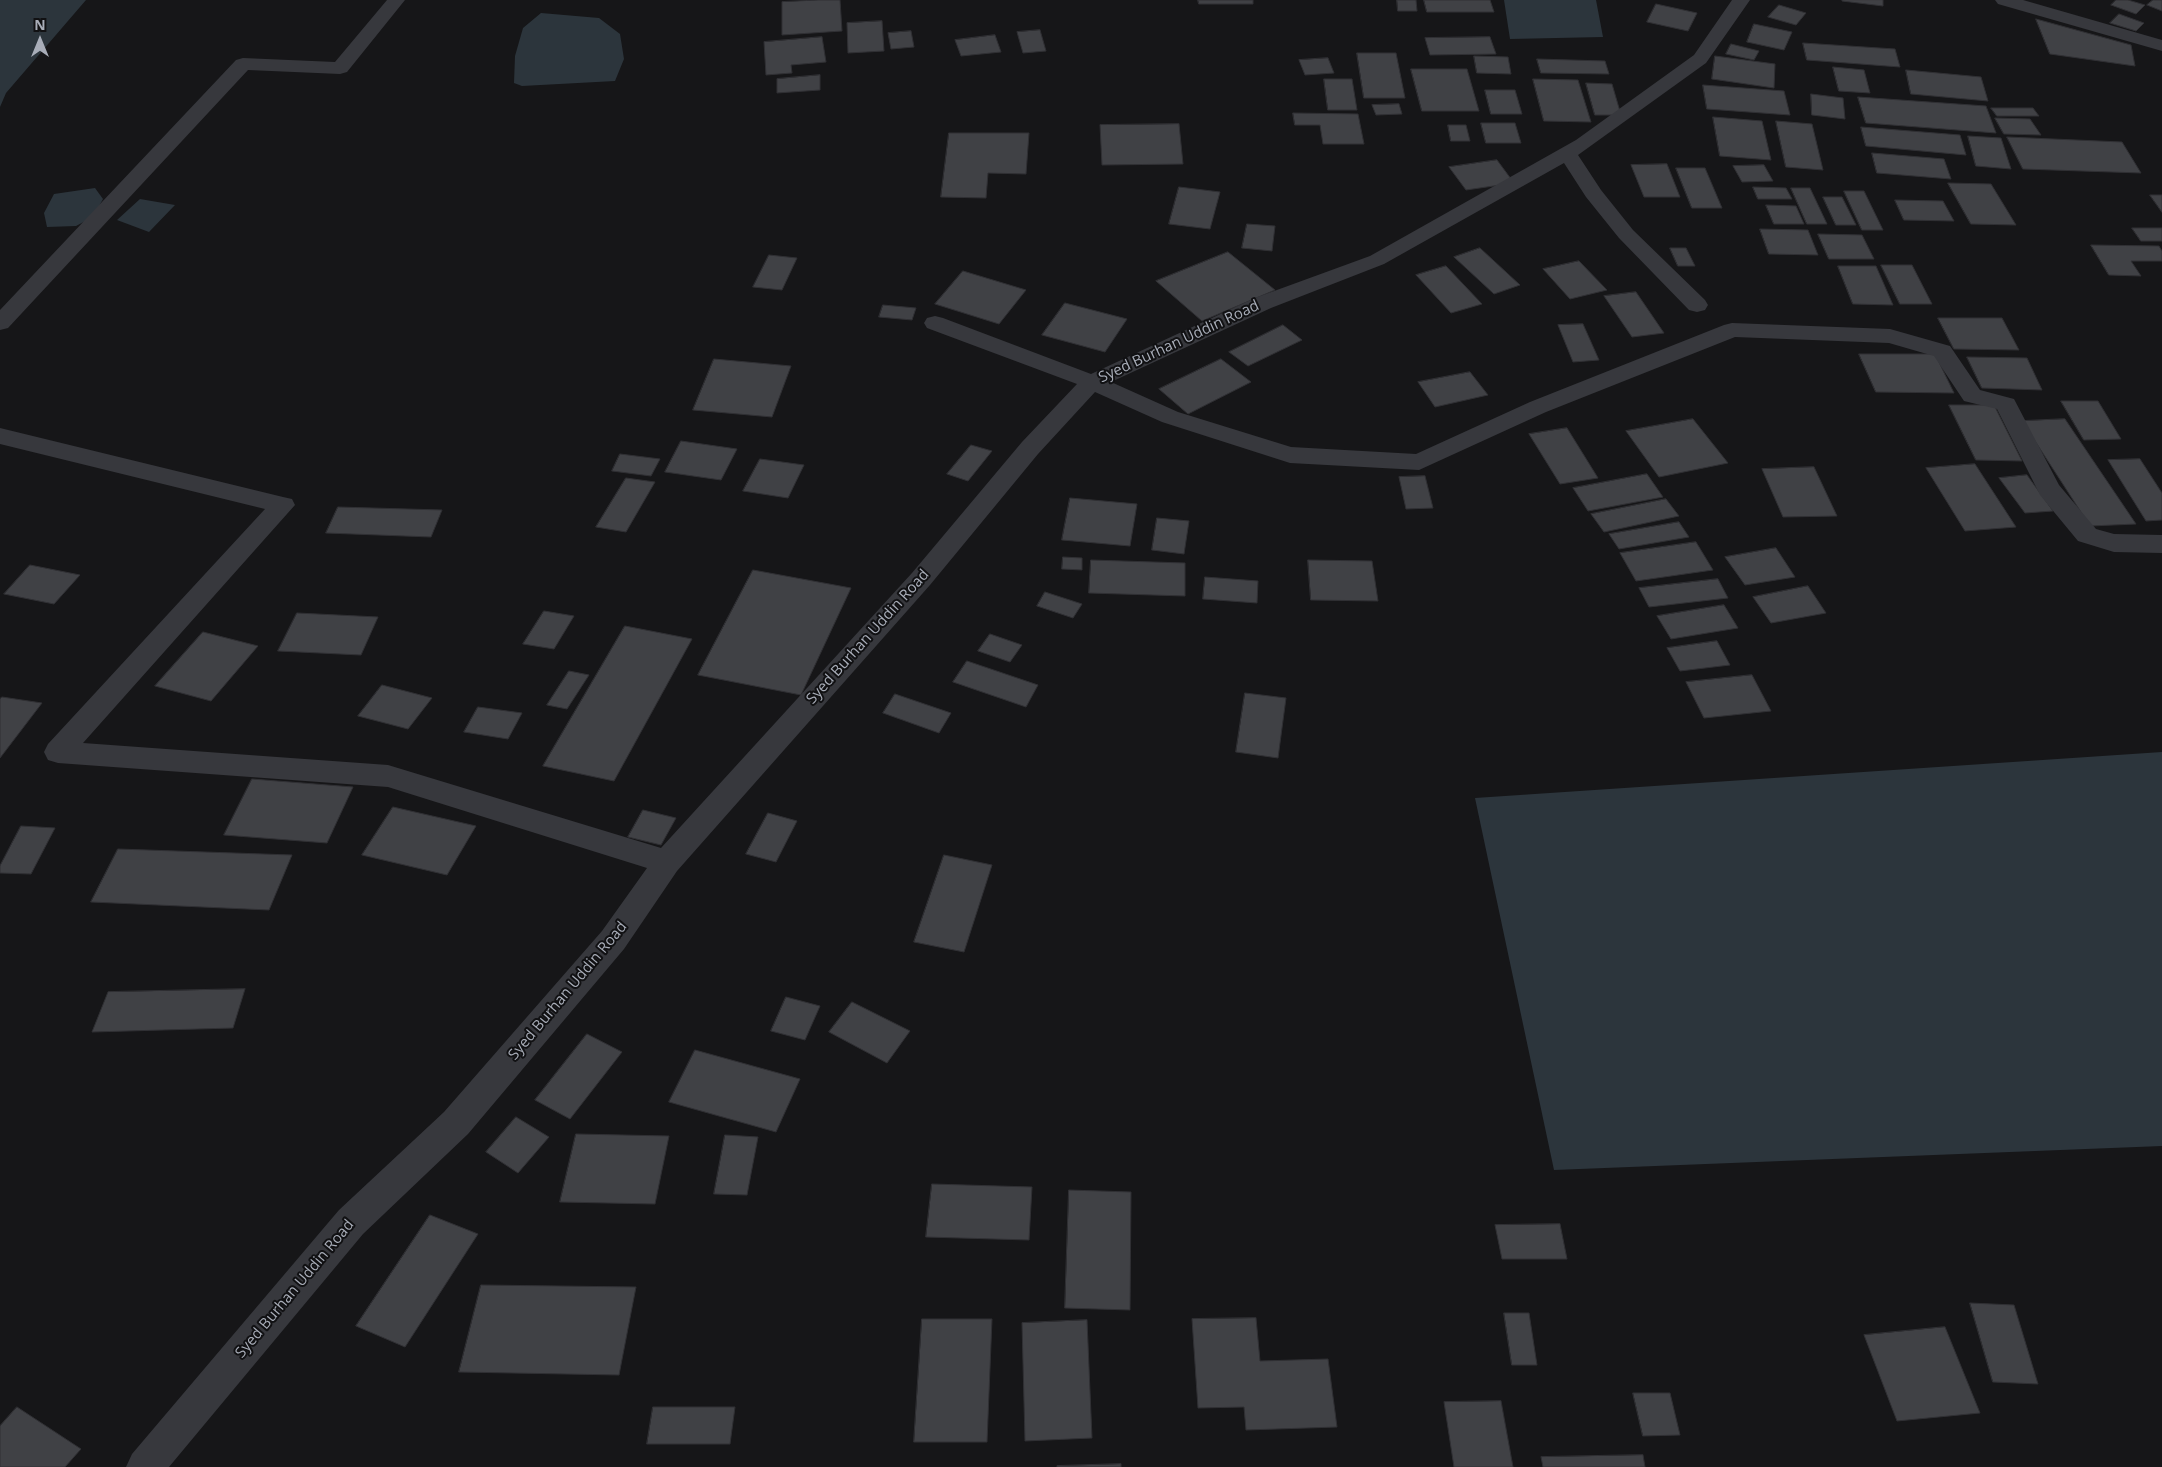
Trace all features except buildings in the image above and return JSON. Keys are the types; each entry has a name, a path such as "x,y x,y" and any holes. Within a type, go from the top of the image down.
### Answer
{"street":[{"path":"0,323 243,64 340,68 396,0"},
{"name":"Syed Burhan Uddin Road","path":"145,1467 351,1222 456,1123 488,1087 614,940 667,862 921,579 1030,448 1092,382 1263,303 1377,260 1583,144 1700,60 1741,0"},
{"path":"2004,0 2162,46"},
{"path":"1567,153 1594,193 1626,234 1697,305"},
{"path":"935,323 1092,382 1170,416 1290,455 1419,462 1538,407 1732,330 1890,336 1942,351 1972,396 2006,404 2049,489 2087,535 2114,543 2162,544"},
{"path":"0,436 283,505 58,752 388,776 667,862"}],"shaded area":[{"path":"0,0 86,0 6,93 0,107"},
{"path":"1504,0 1596,0 1603,37 1510,39"},
{"path":"541,13 599,18 620,34 624,59 615,81 522,86 514,83 515,56 523,28"},
{"path":"95,188 103,199 93,217 76,226 47,227 44,213 54,194"},
{"path":"140,199 175,205 149,232 117,220"},
{"path":"2162,752 2162,1146 1554,1170 1475,798"}]}
